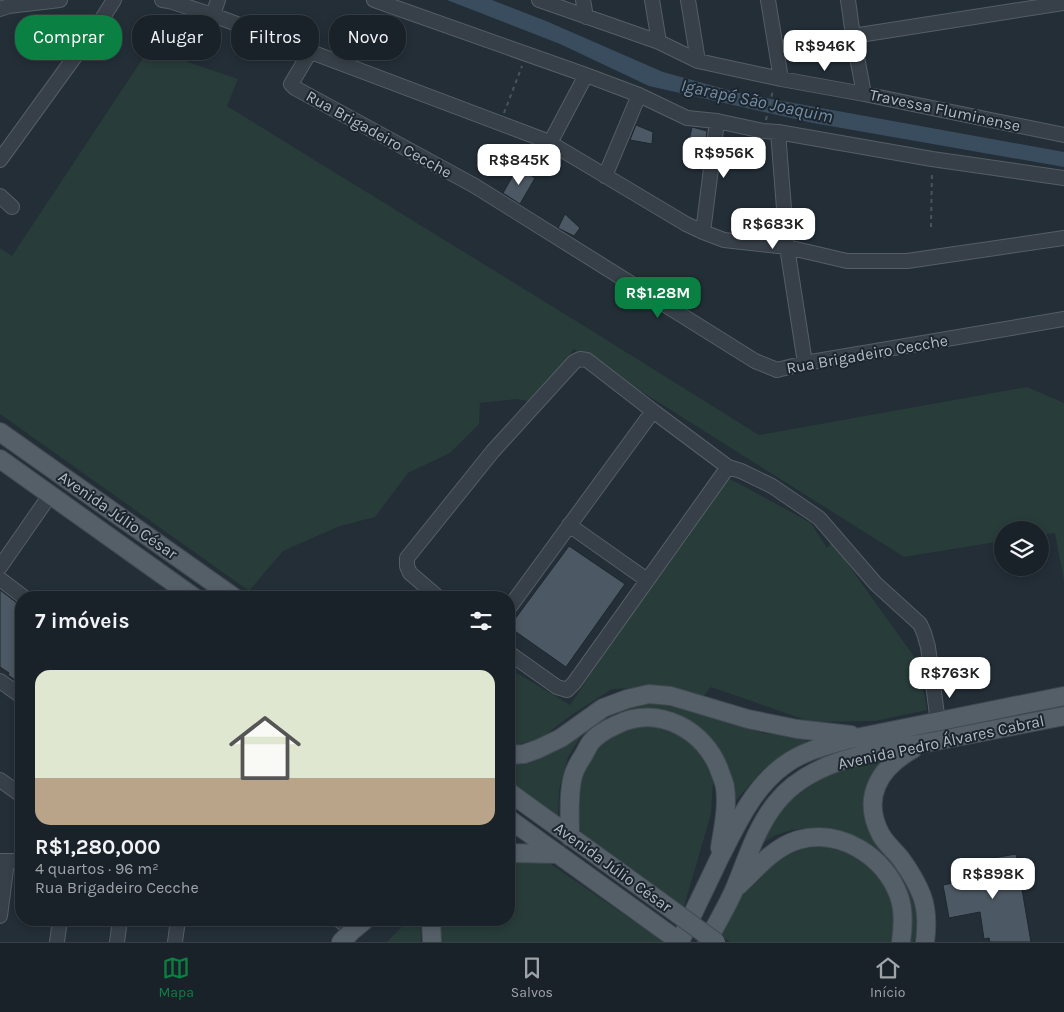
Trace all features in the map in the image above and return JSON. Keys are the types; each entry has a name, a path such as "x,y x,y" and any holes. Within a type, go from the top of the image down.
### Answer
{"main road":[{"name":"Avenida Júlio César","path":"0,432 225,591"},
{"name":"Avenida Júlio César","path":"0,460 185,591"},
{"path":"515,755 538,750 561,738 603,708 628,698 649,694 672,696 748,719 796,729 864,736"},
{"name":"Avenida Pedro Álvares Cabral","path":"680,942 743,813 764,783 783,766 801,755 819,748 864,736 1064,696"},
{"path":"570,837 570,797 573,776 592,742 607,729 625,720 646,716 658,718 677,724 698,738 707,747 717,764 725,786 726,808 718,863"},
{"name":"Avenida Pedro Álvares Cabral","path":"707,942 734,890 760,828 776,803 795,785 817,771 842,760 1064,716"},
{"path":"920,744 900,756 885,772 874,791 872,803 873,814 882,836 900,858 923,897 927,930 925,942"},
{"name":"Avenida Júlio César","path":"515,796 716,942"},
{"name":"Avenida Júlio César","path":"515,823 680,942"},
{"path":"734,890 771,855 786,845 815,837 845,841 879,863 890,878 900,898 903,928 901,942"},
{"path":"515,853 558,854"},
{"path":"431,926 432,942"}],"street":[{"path":"0,8 60,0"},
{"path":"0,160 114,0"},
{"path":"162,0 213,15 218,0"},
{"path":"374,0 639,94 687,118 932,159 1064,178"},
{"name":"Travessa Fluminense","path":"539,0 659,42 698,61 779,79 864,94 1064,135"},
{"path":"583,0 586,16"},
{"path":"652,0 659,42"},
{"path":"688,0 698,61"},
{"path":"768,0 779,79"},
{"path":"848,0 864,94"},
{"path":"853,36 1046,3 1064,3"},
{"path":"319,55 550,143 703,232 724,240 788,248 846,261 907,261 1064,238"},
{"name":"Rua Brigadeiro Cecche","path":"305,60 291,84 295,88 475,186 754,361 776,370 805,363 1064,319"},
{"path":"550,143 586,75"},
{"path":"604,176 639,94"},
{"path":"703,232 717,122"},
{"path":"778,132 788,248 805,363"},
{"path":"0,196 12,207"},
{"path":"431,591 410,573 407,566 407,558 493,451 574,362 580,359 587,360 728,467 772,486 819,518 876,584 920,624 928,647 938,722"},
{"path":"515,600 653,411"},
{"path":"515,657 557,687 567,690 728,467"},
{"path":"0,567 50,495"},
{"path":"570,525 647,580"},
{"path":"0,579 16,591"},
{"path":"0,681 15,692"},
{"path":"0,780 15,791"},
{"path":"0,916 9,861"},
{"path":"57,942 59,926"},
{"path":"117,942 119,926"},
{"path":"175,942 177,926"}],"path":[{"path":"500,123 526,54"},
{"path":"763,131 779,79"},
{"path":"931,227 932,159"}],"green space":[{"path":"142,60 182,60 238,79 227,106 759,435 1027,387 1064,403 1064,581 1055,533 1049,534 1049,521 994,521 994,542 904,557 574,349 532,402 517,399 480,403 479,424 450,453 408,473 375,517 340,526 283,551 249,591 0,414 0,248 12,256"},
{"path":"727,478 811,523 827,548 832,542 918,662 927,710 875,721 811,722 711,687 701,699 663,687 612,689 573,714 541,738 515,745 515,676 517,673 570,705 624,625 683,544"},
{"path":"632,703 669,704 762,733 805,737 807,745 782,756 763,770 730,807 712,742 695,725 671,711 642,708 618,712 597,720 581,736 568,757 559,790 558,818 515,788 515,759"},
{"path":"648,725 675,729 691,743 705,762 713,782 711,814 683,910 575,831 580,770 598,743 624,726"},
{"path":"886,759 867,784 863,809 868,831 895,865 913,897 918,926 914,942 909,942 910,915 855,837 832,829 791,830 774,836 754,849 785,805 822,777"},
{"path":"827,846 858,856 877,875 894,900 894,937 892,942 730,942 718,934 745,886 774,858 799,848"},
{"path":"515,859 548,862 664,942 442,942 438,930 439,926 515,926"},
{"path":"403,926 420,926 421,942 387,942"}],"water":[{"name":"Igarapé São Joaquim","path":"447,0 492,0 546,21 663,72 739,93 1064,152 1064,167 813,123 649,86 560,44"}],"building":[{"path":"636,125 653,132 652,144 630,140"},
{"path":"692,127 707,131 705,149 688,145"},
{"path":"518,167 535,178 520,204 503,193"},
{"path":"565,214 580,228 574,236 558,228"},
{"path":"569,546 625,584 566,667 515,631 515,619"},
{"path":"0,590 15,601 15,680 0,667"},
{"path":"1016,854 1031,942 990,942 989,938 984,939 980,912 949,918 943,885 979,878 976,861"}]}
